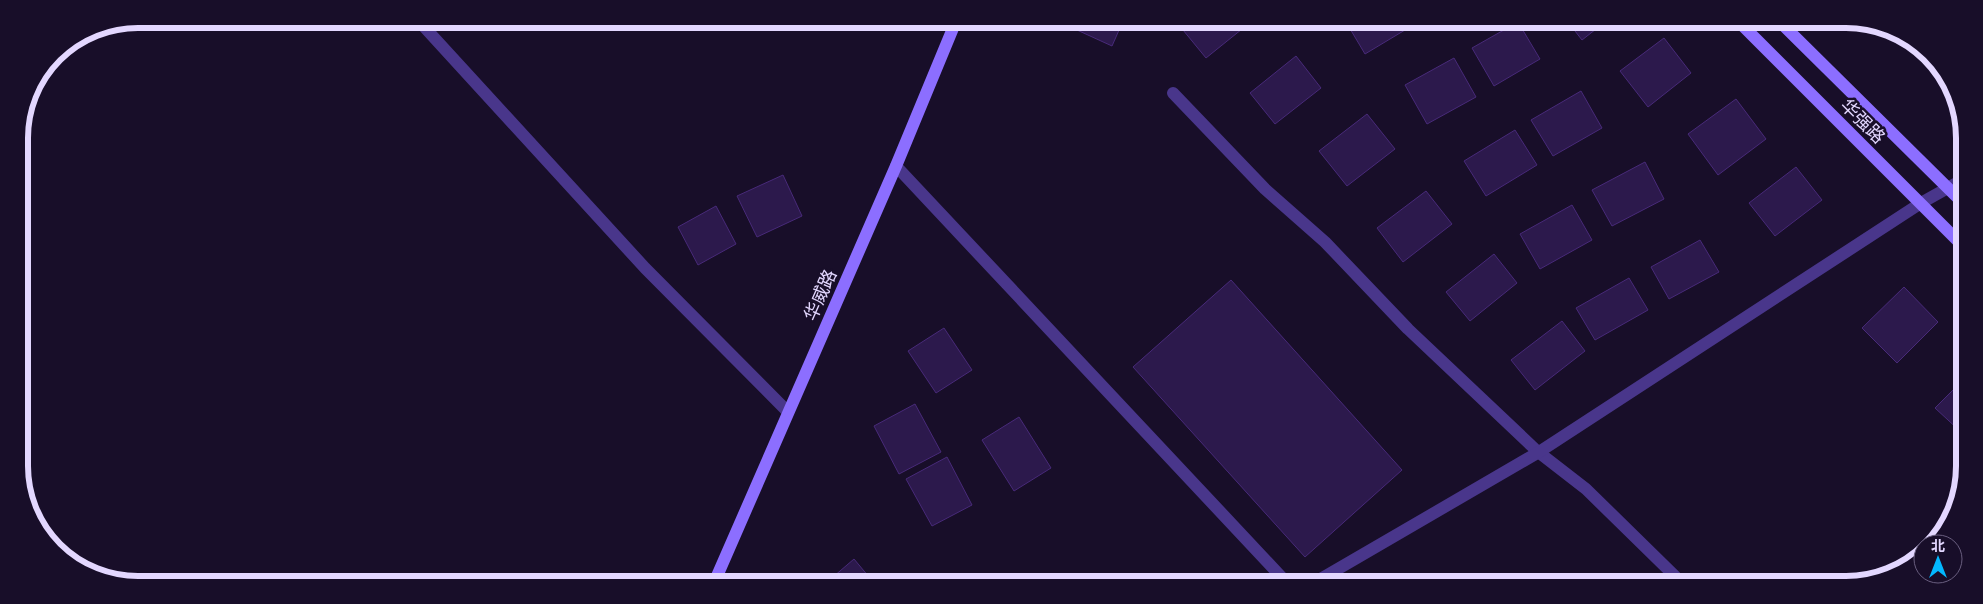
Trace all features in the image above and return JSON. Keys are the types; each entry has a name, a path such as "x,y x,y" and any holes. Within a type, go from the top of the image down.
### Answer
{"main road":[{"name":"华威路","path":"717,576 896,166 953,28"},
{"name":"华强路","path":"1745,28 1956,239"},
{"name":"华强路","path":"1787,28 1956,196"}],"street":[{"path":"425,28 645,268 788,412"},
{"path":"1173,93 1265,189 1325,242 1408,329 1539,452 1586,489 1675,576"},
{"path":"896,166 1280,576"},
{"path":"1326,576 1539,452 1921,203 1956,183"}],"building":[{"path":"1073,28 1120,28 1112,46"},
{"path":"1185,28 1243,28 1206,58 1183,30"},
{"path":"1350,28 1408,28 1365,54"},
{"path":"1507,28 1522,28 1540,59 1494,86 1472,48"},
{"path":"1573,28 1597,28 1582,40"},
{"path":"1664,38 1691,73 1648,107 1620,71"},
{"path":"1296,56 1321,88 1275,124 1250,93"},
{"path":"1454,58 1476,97 1427,124 1405,85"},
{"path":"1581,91 1602,128 1553,156 1531,120"},
{"path":"1736,99 1766,139 1718,175 1688,134"},
{"path":"1367,114 1395,149 1347,186 1319,151"},
{"path":"1515,130 1537,165 1486,196 1464,161"},
{"path":"1645,162 1664,199 1612,226 1592,190"},
{"path":"1796,167 1822,200 1775,236 1749,203"},
{"path":"783,175 802,216 757,237 737,196"},
{"path":"1426,191 1452,224 1403,262 1377,228"},
{"path":"1572,205 1592,240 1540,269 1520,234"},
{"path":"716,206 736,244 698,265 678,227"},
{"path":"1700,240 1719,272 1669,299 1651,267"},
{"path":"1494,254 1517,283 1470,321 1446,292"},
{"path":"1629,278 1648,310 1595,340 1576,308"},
{"path":"1231,280 1402,470 1305,557 1133,367"},
{"path":"1904,287 1938,322 1897,363 1862,328"},
{"path":"1562,321 1585,351 1535,390 1511,360"},
{"path":"944,328 972,370 936,393 908,351"},
{"path":"1956,387 1956,427 1935,408"},
{"path":"915,404 941,452 899,474 874,426"},
{"path":"1019,417 1051,468 1014,491 982,440"},
{"path":"947,457 972,505 932,526 906,479"},
{"path":"854,559 868,576 834,576"}]}
